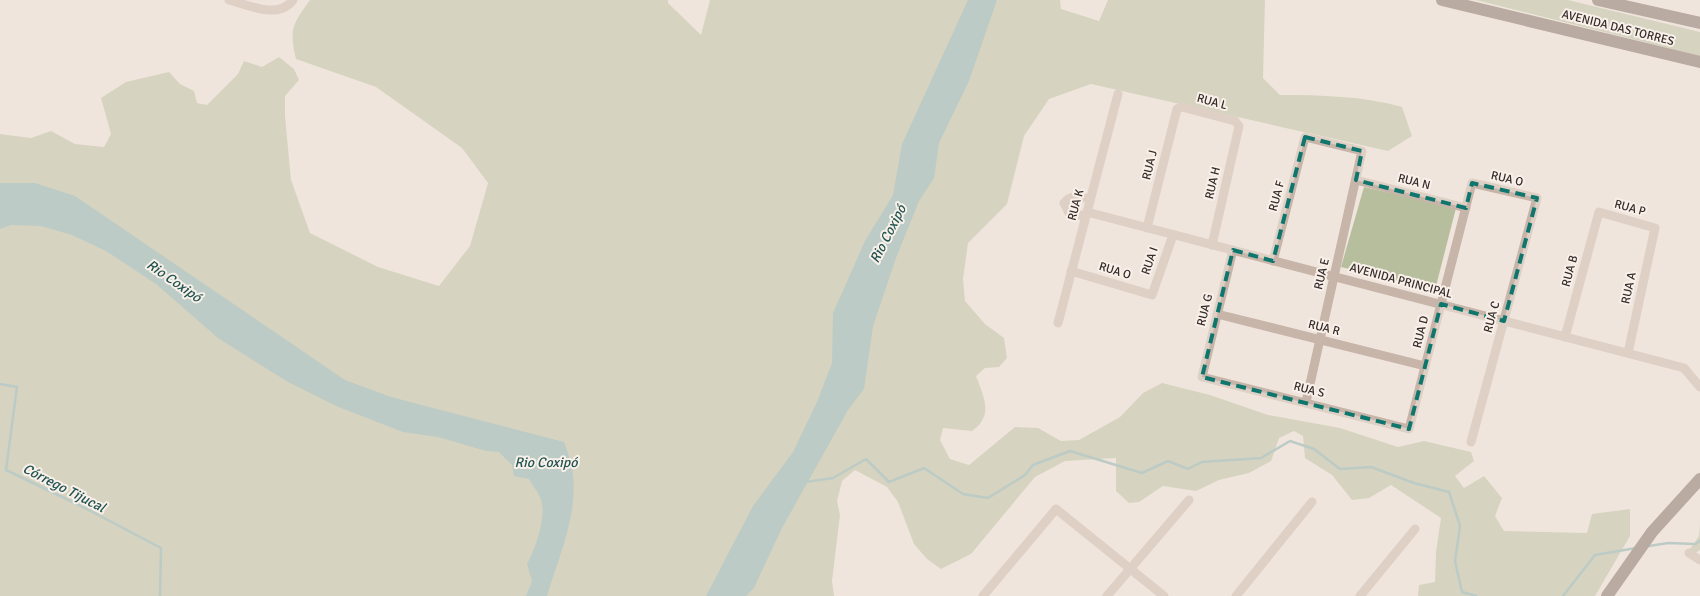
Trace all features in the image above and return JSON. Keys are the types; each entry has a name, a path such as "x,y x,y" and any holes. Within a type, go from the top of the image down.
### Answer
{"main road":[{"name":"AVENIDA DAS TORRES","path":"1442,0 1700,62"},
{"name":"AVENIDA DAS TORRES","path":"1598,0 1700,24"},
{"path":"1607,596 1652,532 1700,479"}],"street":[{"path":"229,0 267,10 284,8 293,0"},
{"name":"RUA K","path":"1058,323 1118,94"},
{"name":"RUA L","path":"1177,109 1182,107 1235,121 1239,126"},
{"name":"RUA J","path":"1147,228 1177,109"},
{"name":"RUA H","path":"1212,245 1239,126"},
{"name":"RUA F","path":"1273,260 1305,137 1362,151"},
{"name":"RUA E","path":"1306,402 1362,151"},
{"name":"RUA N","path":"1356,180 1466,208"},
{"name":"RUA D","path":"1409,429 1472,183"},
{"name":"RUA O","path":"1472,183 1537,198"},
{"name":"AVENIDA PRINCIPAL","path":"1090,198 1068,198 1064,203 1069,213 1086,214 1173,234 1684,368 1700,387"},
{"name":"RUA C","path":"1471,442 1537,198"},
{"name":"RUA P","path":"1599,212 1655,228"},
{"name":"RUA B","path":"1564,337 1599,212"},
{"name":"RUA A","path":"1628,353 1655,228"},
{"name":"RUA I","path":"1152,295 1173,234"},
{"name":"RUA G","path":"1202,377 1233,250"},
{"name":"RUA O","path":"1071,271 1152,295"},
{"name":"RUA R","path":"1217,314 1426,366"},
{"name":"RUA S","path":"1202,377 1409,429"},
{"path":"1107,596 1189,500"},
{"path":"1236,596 1312,502"},
{"path":"983,596 1056,509 1164,596"},
{"path":"1360,596 1414,529"},
{"path":"1689,553 1700,560"}],"highlighted area":[{"path":"1305,137 1362,151 1356,180 1466,208 1472,183 1537,198 1504,321 1441,304 1409,429 1202,377 1233,250 1273,261"}],"green space":[{"path":"310,0 668,0 668,3 701,35 710,0 1060,0 1061,9 1099,21 1108,0 1265,0 1263,78 1280,95 1357,98 1402,107 1412,136 1388,151 1091,84 1049,99 1024,136 1007,204 968,243 963,279 965,301 985,324 1004,338 1007,358 999,367 985,368 976,376 985,406 985,413 979,425 972,431 943,428 940,440 950,459 969,465 1015,427 1038,428 1061,441 1079,440 1120,417 1143,393 1162,383 1210,395 1268,415 1340,428 1398,447 1424,441 1471,452 1474,461 1455,476 1464,488 1484,476 1502,498 1495,516 1504,531 1587,533 1592,514 1630,509 1630,536 1595,596 1418,596 1419,585 1435,582 1436,552 1441,518 1391,485 1369,498 1352,500 1332,475 1305,458 1303,436 1294,431 1279,438 1271,461 1249,473 1219,480 1196,491 1163,486 1139,502 1129,503 1116,491 1116,458 1065,461 1035,477 971,554 941,569 927,559 914,544 898,502 887,487 855,470 842,481 837,501 840,515 832,581 834,596 0,596 0,134 31,138 51,131 75,144 104,147 111,134 101,98 126,82 169,72 180,84 194,91 197,103 207,105 238,74 244,61 262,67 279,57 294,69 299,80 285,96 285,116 291,180 310,233 378,267 439,286 470,246 488,183 462,148 376,87 296,59 293,41 294,28 299,16"},
{"path":"1476,0 1568,0 1700,32 1700,56"},
{"path":"1364,187 1456,208 1435,290 1341,267"},
{"path":"1700,524 1700,550 1695,553 1691,552 1690,549 1699,536"}],"water":[{"name":"Rio Coxipó","path":"968,0 997,0 969,81 939,143 934,178 919,201 896,258 873,326 864,389 848,410 782,528 754,588 746,596 706,596 753,506 793,452 817,402 832,363 833,313 865,241 893,195 902,144"},
{"name":"Rio Coxipó","path":"0,183 35,183 75,196 345,380 391,397 564,442 572,468 573,500 567,533 547,596 526,596 532,581 527,564 537,542 541,524 541,500 529,479 514,476 512,465 499,452 486,451 438,437 403,432 336,406 288,382 218,338 156,284 106,251 72,235 41,226 11,225 0,229"}],"waterway":[{"name":"Córrego Tijucal","path":"0,384 17,387 6,470 85,508 161,548 160,596"},
{"path":"806,482 833,478 866,459 889,482 924,468 963,494 988,498 1025,475 1033,465 1070,451 1142,473 1168,461 1188,469 1202,462 1261,458 1290,441 1314,449 1340,469 1371,467 1414,483 1449,492 1460,526 1455,561 1462,592 1476,596"},
{"path":"1649,546 1668,543 1695,544 1700,541"},
{"path":"1563,596 1595,555 1636,548"}]}
